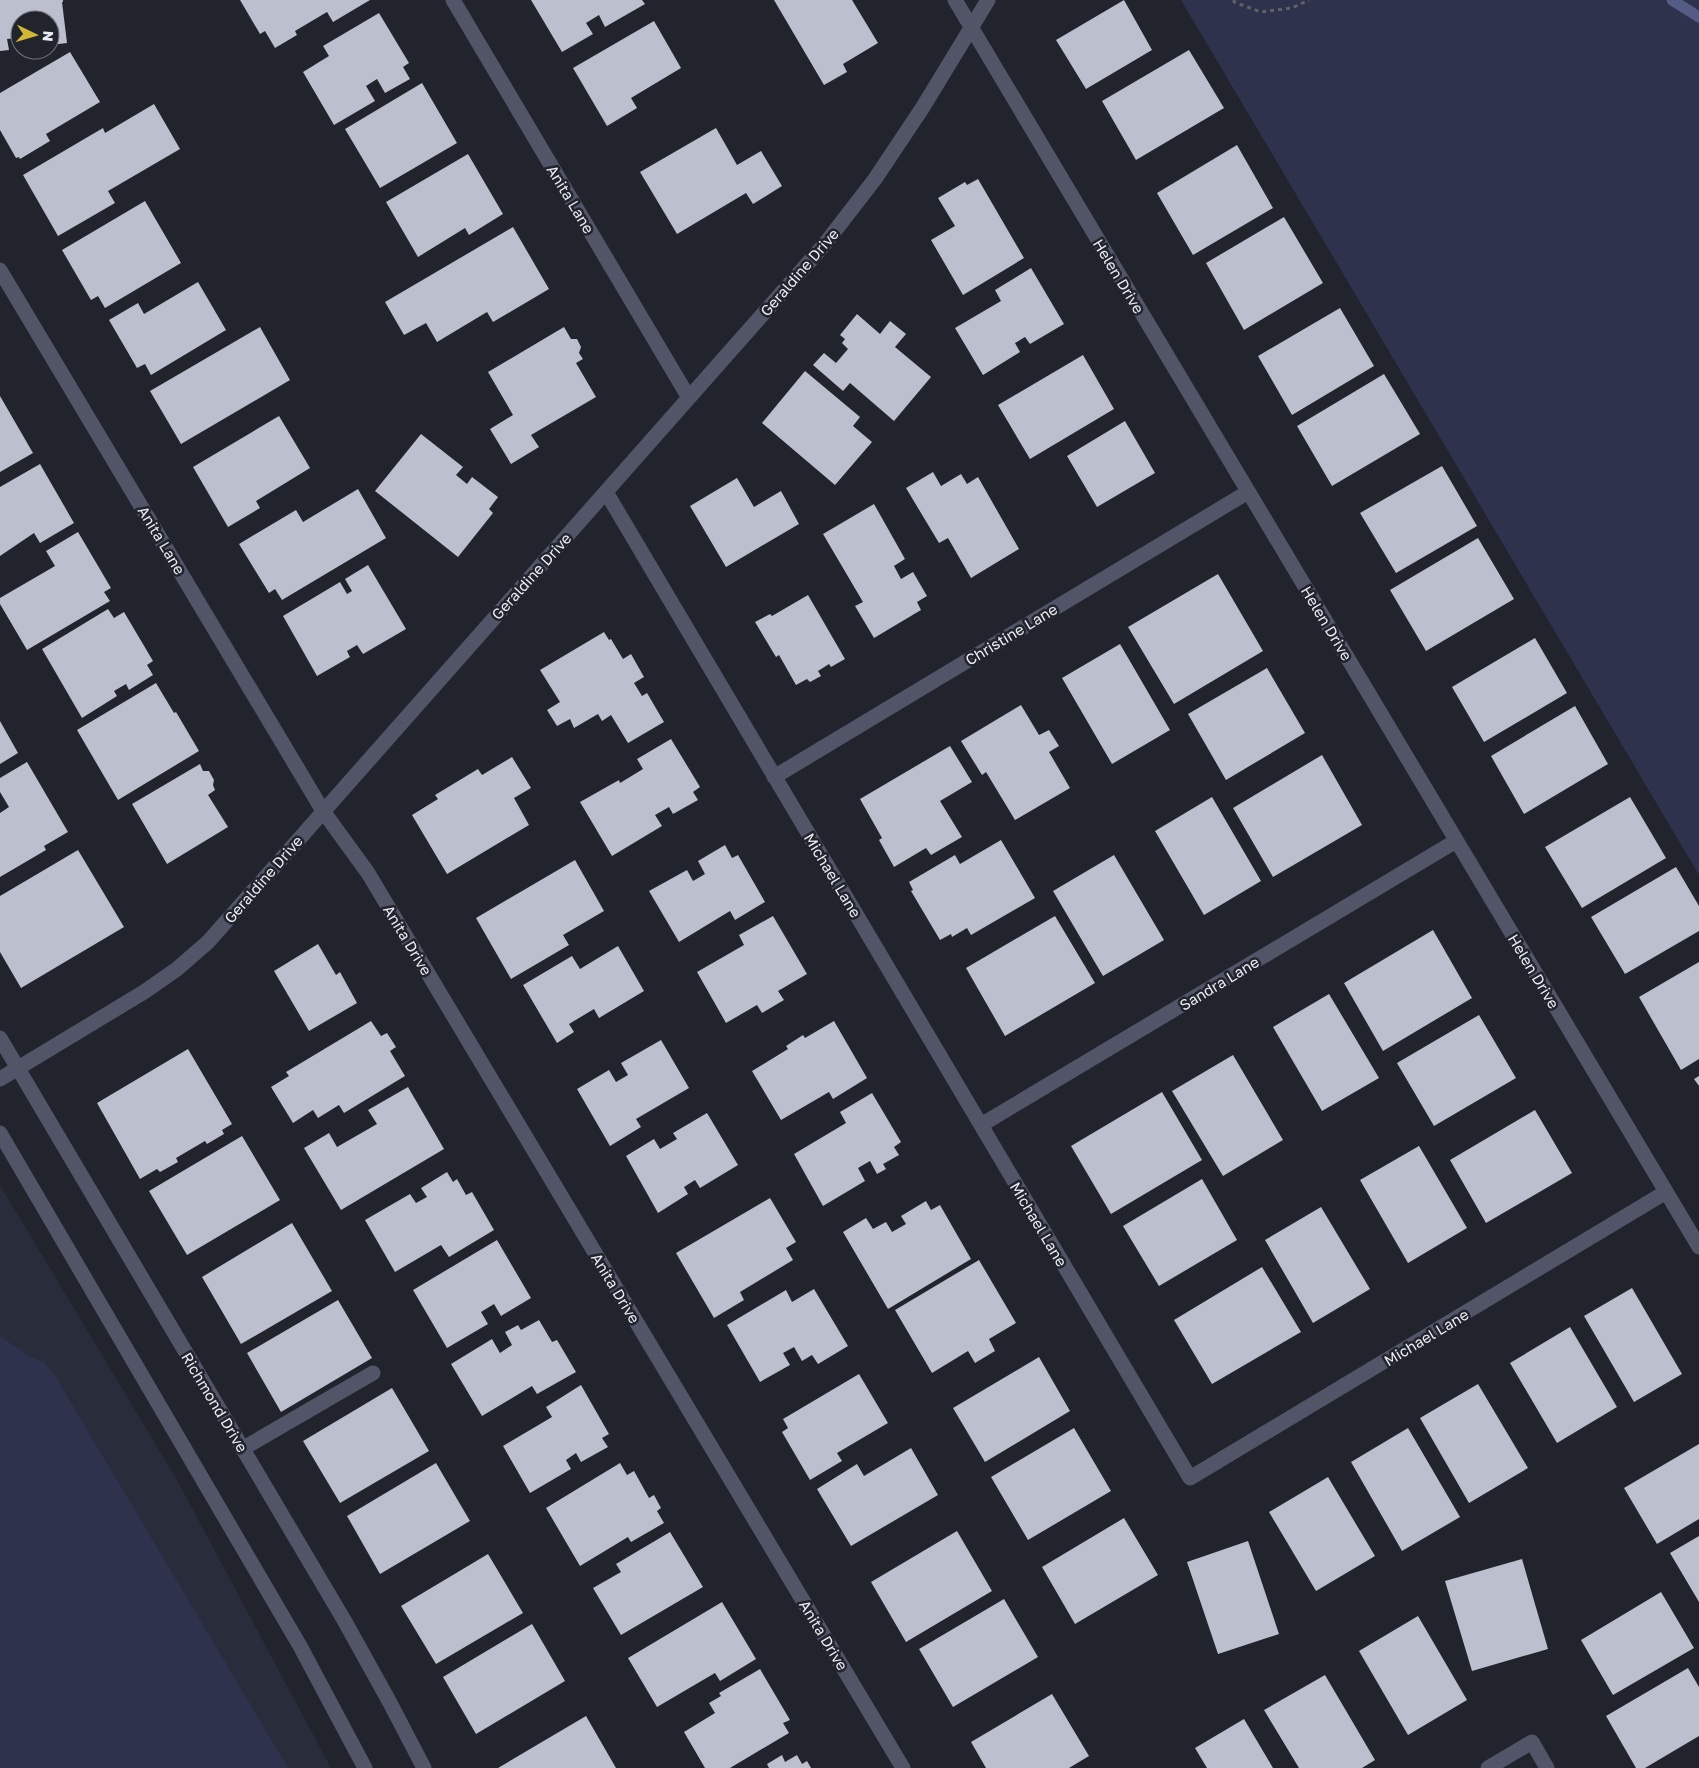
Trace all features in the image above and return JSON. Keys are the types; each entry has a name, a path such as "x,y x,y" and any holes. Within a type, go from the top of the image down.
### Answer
{"street":[{"name":"Anita Lane","path":"453,0 689,398"},
{"name":"Helen Drive","path":"955,0 1699,1247"},
{"name":"Geraldine Drive","path":"0,1079 144,992 177,969 208,942 824,245 875,179 923,107 988,0"},
{"name":"Anita Lane","path":"0,270 323,811"},
{"name":"Michael Lane","path":"606,492 1190,1478 1666,1192"},
{"name":"Christine Lane","path":"774,776 1248,492"},
{"name":"Anita Drive","path":"323,811 368,873 903,1768"},
{"name":"Sandra Lane","path":"981,1125 1456,841"},
{"name":"Richmond Drive","path":"0,1038 348,1628 424,1768"},
{"path":"0,1134 300,1646 366,1768"},
{"path":"242,1449 373,1373"},
{"path":"1488,1768 1532,1742 1547,1768"}],"path":[{"path":"1234,0 1234,2 1261,12 1292,8 1309,0"}],"shaded area":[{"path":"1181,0 1699,0 1699,875"},
{"path":"0,1185 176,1478 331,1768 0,1768"},
{"path":"0,1336 30,1357 44,1362 57,1379 288,1768 0,1768"}],"building":[{"path":"0,0 63,0 67,43 60,44 60,10 10,10 10,39 7,39 9,50 0,51"},
{"path":"240,0 370,0 333,22 327,12 295,31 297,35 275,48 265,31 260,34"},
{"path":"531,0 642,0 645,4 605,27 599,15 586,23 593,34 562,52"},
{"path":"774,0 852,0 878,43 843,64 847,72 824,85"},
{"path":"1124,0 1152,50 1086,89 1056,40"},
{"path":"379,13 409,63 403,67 410,79 385,93 377,79 366,86 375,101 334,125 303,72 329,56 323,46"},
{"path":"654,21 681,68 631,98 637,108 607,126 573,68"},
{"path":"1189,50 1224,108 1136,160 1102,101"},
{"path":"70,52 100,102 46,134 50,141 20,159 19,157 16,158 0,130 0,93 56,60 60,60 60,58"},
{"path":"422,83 457,143 380,188 345,129"},
{"path":"154,104 180,149 108,191 115,203 58,236 23,175 103,128 105,133"},
{"path":"716,128 737,165 761,151 782,186 753,204 746,193 677,234 640,172"},
{"path":"1237,145 1273,208 1193,255 1157,193"},
{"path":"468,154 503,214 469,235 465,228 418,257 386,202"},
{"path":"978,179 1024,258 963,295 931,240 955,226 938,198 965,182 967,185"},
{"path":"145,201 181,263 105,308 98,296 91,300 62,250"},
{"path":"1284,217 1323,283 1244,330 1206,263"},
{"path":"513,227 549,289 493,322 487,312 437,342 426,323 404,335 385,302"},
{"path":"1031,268 1064,324 1030,344 1025,337 1015,343 1020,352 983,375 955,328 1001,301 995,290"},
{"path":"198,282 226,330 151,375 145,364 137,368 109,320 138,303 144,314"},
{"path":"1340,308 1374,366 1292,415 1258,356"},
{"path":"857,314 880,334 890,321 906,334 895,347 931,377 894,421 850,383 843,391 813,365 824,353 836,363 848,349 842,343 845,339 840,335"},
{"path":"260,327 290,380 181,444 150,391"},
{"path":"564,327 571,339 577,339 581,347 579,353 583,359 576,363 596,397 531,435 539,447 511,464 490,429 513,415 488,372"},
{"path":"1083,355 1114,409 1030,459 998,405"},
{"path":"805,371 860,417 853,426 872,442 835,485 762,423"},
{"path":"1384,374 1420,434 1332,486 1297,426"},
{"path":"0,396 33,453 0,472"},
{"path":"279,416 310,468 256,501 260,508 228,527 193,467"},
{"path":"1125,421 1155,473 1097,507 1067,456"},
{"path":"421,434 463,467 456,475 467,484 472,477 498,497 489,509 493,513 458,557 375,491"},
{"path":"40,464 74,523 40,543 34,533 0,556 0,487"},
{"path":"1442,466 1477,526 1396,573 1360,513"},
{"path":"933,472 941,486 961,474 967,484 978,477 1019,549 971,578 948,538 939,543 906,488"},
{"path":"737,478 754,507 781,491 799,524 726,567 690,506"},
{"path":"358,489 386,538 282,600 275,589 269,593 239,544 296,510 303,522"},
{"path":"874,504 905,559 894,566 901,579 913,572 927,596 917,602 921,610 874,638 855,606 863,602 823,534"},
{"path":"78,532 111,588 104,592 110,601 27,650 0,604 0,598 55,566 46,551"},
{"path":"1478,538 1514,599 1426,651 1390,590"},
{"path":"368,565 406,629 363,654 357,645 347,651 350,657 317,676 283,616 340,582 347,594 352,591 345,579"},
{"path":"1218,574 1263,651 1174,704 1128,627"},
{"path":"808,595 845,659 831,667 829,664 818,671 821,676 810,682 807,679 796,685 779,655 776,657 755,622 770,614 772,616"},
{"path":"108,609 114,618 124,612 153,661 147,665 153,675 129,690 126,684 114,691 117,696 82,718 42,649"},
{"path":"604,632 609,640 611,639 623,659 631,654 644,677 634,683 642,696 647,693 664,722 628,743 611,715 602,721 598,714 574,728 570,719 557,726 547,710 560,702 540,670"},
{"path":"1535,638 1567,693 1484,742 1452,687"},
{"path":"1120,644 1170,730 1112,764 1062,678"},
{"path":"1267,668 1305,733 1226,780 1188,714"},
{"path":"156,683 199,751 118,800 77,730"},
{"path":"1021,705 1039,735 1049,730 1059,746 1049,752 1070,788 1015,820 986,772 982,775 961,741"},
{"path":"1575,706 1608,764 1524,814 1491,756"},
{"path":"0,721 18,753 0,764"},
{"path":"671,739 700,787 693,792 698,800 673,814 669,807 655,815 662,826 612,856 580,802 619,780 620,783 643,769 637,759"},
{"path":"950,746 972,782 940,801 962,837 931,855 926,848 894,867 879,840 882,838 860,799"},
{"path":"1322,755 1362,825 1273,877 1233,808"},
{"path":"512,757 531,788 514,798 529,825 447,874 412,815 438,799 435,795 478,769 482,775"},
{"path":"27,762 68,832 44,846 46,850 0,877 0,813 9,807 0,792 0,778"},
{"path":"200,764 203,771 209,771 214,780 215,790 208,795 228,827 167,864 132,804"},
{"path":"1212,797 1261,881 1204,915 1155,831"},
{"path":"1630,797 1666,858 1582,908 1545,847"},
{"path":"1001,840 1035,898 971,935 967,928 952,937 951,934 940,940 911,891 913,890 909,882 955,855 960,864"},
{"path":"725,845 732,858 738,855 765,902 735,920 730,911 679,942 649,891 687,870 693,881 705,874 698,861"},
{"path":"78,850 124,927 21,988 0,952 0,896"},
{"path":"1114,855 1164,940 1103,976 1053,891"},
{"path":"575,860 604,911 563,935 569,945 511,979 476,918"},
{"path":"1676,867 1699,906 1699,931 1625,974 1591,917"},
{"path":"773,916 807,974 778,991 784,1000 762,1013 757,1005 726,1023 697,972 744,945 739,935"},
{"path":"1055,916 1095,983 1005,1036 966,968"},
{"path":"1433,930 1472,998 1383,1051 1344,983"},
{"path":"318,944 336,975 340,972 357,1003 309,1031 274,971"},
{"path":"618,946 644,991 599,1018 594,1009 569,1024 574,1032 557,1043 523,985 572,956 580,969"},
{"path":"1699,962 1699,1059 1681,1070 1639,997"},
{"path":"1329,994 1379,1078 1322,1111 1273,1027"},
{"path":"1479,1015 1516,1078 1434,1126 1397,1063"},
{"path":"371,1021 381,1036 387,1033 396,1047 390,1051 405,1076 344,1113 339,1105 318,1118 313,1110 293,1123 271,1087 289,1076 286,1072"},
{"path":"834,1021 867,1078 833,1099 829,1092 781,1120 752,1071 788,1049 786,1046 803,1035 805,1038"},
{"path":"661,1040 689,1088 636,1119 641,1127 610,1146 577,1089 609,1070 616,1082 628,1075 621,1063"},
{"path":"188,1049 232,1124 222,1130 224,1134 207,1144 205,1141 176,1158 178,1162 160,1172 157,1169 140,1179 97,1103"},
{"path":"1233,1055 1283,1140 1223,1176 1172,1091"},
{"path":"1699,1076 1699,1086 1694,1079"},
{"path":"408,1087 444,1149 341,1210 304,1148 329,1133 337,1147 377,1124 368,1110"},
{"path":"1162,1092 1202,1160 1111,1214 1071,1146"},
{"path":"872,1093 901,1142 894,1147 899,1155 883,1164 886,1169 877,1174 870,1161 858,1168 865,1181 823,1206 794,1154 846,1123 840,1112"},
{"path":"1535,1110 1572,1173 1486,1223 1450,1160"},
{"path":"707,1113 738,1165 700,1188 695,1180 684,1187 688,1194 658,1213 626,1156 654,1139 660,1149 677,1139 673,1133"},
{"path":"242,1136 280,1200 187,1255 149,1191"},
{"path":"1419,1146 1467,1228 1408,1263 1360,1180"},
{"path":"447,1172 453,1182 457,1179 466,1195 472,1192 494,1230 449,1257 441,1245 395,1272 365,1220 410,1194 416,1203 427,1197 421,1188"},
{"path":"1202,1179 1237,1240 1159,1286 1123,1226"},
{"path":"770,1198 796,1242 786,1248 793,1260 740,1292 744,1300 714,1318 676,1253"},
{"path":"926,1201 931,1210 940,1205 971,1259 888,1309 843,1232 866,1218 873,1229 886,1222 892,1232 906,1224 901,1216"},
{"path":"1321,1207 1370,1289 1313,1323 1265,1240"},
{"path":"292,1223 332,1291 241,1344 202,1277"},
{"path":"497,1240 531,1298 501,1316 494,1304 481,1312 488,1324 447,1348 413,1290"},
{"path":"979,1260 1016,1323 989,1339 995,1351 975,1363 968,1351 932,1373 895,1310"},
{"path":"1262,1267 1301,1332 1212,1384 1174,1320"},
{"path":"1632,1288 1682,1374 1634,1402 1584,1316"},
{"path":"814,1289 848,1346 818,1364 812,1355 802,1361 794,1347 783,1353 790,1365 760,1382 727,1325 786,1290 792,1302"},
{"path":"338,1300 372,1358 281,1412 247,1353"},
{"path":"539,1320 552,1342 557,1340 576,1372 537,1394 532,1386 482,1416 451,1364 492,1339 500,1353 512,1345 505,1332 518,1325 521,1330"},
{"path":"1570,1327 1617,1407 1557,1443 1510,1363"},
{"path":"1039,1357 1070,1411 985,1462 953,1408"},
{"path":"859,1374 888,1423 837,1453 842,1461 810,1480 782,1432 788,1428 783,1419"},
{"path":"1478,1384 1528,1468 1469,1503 1420,1418"},
{"path":"581,1385 609,1434 602,1438 608,1447 581,1462 576,1453 566,1460 571,1469 530,1493 503,1446 552,1417 546,1407"},
{"path":"392,1388 429,1451 340,1503 303,1441"},
{"path":"1074,1428 1111,1491 1028,1540 991,1477"},
{"path":"1408,1428 1460,1517 1402,1551 1351,1462"},
{"path":"1699,1444 1699,1519 1657,1544 1624,1488"},
{"path":"911,1448 938,1495 851,1546 817,1489 857,1464 864,1476"},
{"path":"436,1463 470,1521 380,1574 347,1516"},
{"path":"620,1463 627,1475 634,1471 649,1498 654,1495 661,1508 657,1511 664,1523 631,1542 628,1537 580,1566 546,1508"},
{"path":"1328,1477 1375,1556 1316,1591 1269,1512"},
{"path":"1124,1518 1158,1575 1075,1624 1042,1567"},
{"path":"957,1531 992,1591 906,1642 871,1582"},
{"path":"670,1532 703,1587 621,1635 593,1588 621,1572 616,1564"},
{"path":"1699,1536 1699,1602 1670,1553"},
{"path":"1248,1541 1279,1634 1218,1654 1187,1562"},
{"path":"488,1554 523,1613 436,1664 401,1606"},
{"path":"1522,1559 1548,1649 1472,1671 1445,1581"},
{"path":"1661,1592 1694,1648 1613,1695 1581,1640"},
{"path":"1004,1599 1038,1657 953,1707 919,1649"},
{"path":"722,1602 756,1659 720,1681 715,1673 657,1707 628,1658"},
{"path":"1418,1616 1467,1700 1408,1735 1359,1651"},
{"path":"532,1624 565,1681 476,1734 443,1677"},
{"path":"1688,1668 1699,1687 1699,1736 1645,1768 1636,1768 1606,1716"},
{"path":"760,1669 790,1720 783,1723 789,1733 730,1768 705,1768 684,1732 715,1713 709,1703 721,1696 719,1693"},
{"path":"1325,1675 1375,1760 1362,1768 1299,1768 1264,1710"},
{"path":"1052,1694 1089,1756 1069,1768 986,1768 971,1742"},
{"path":"586,1716 616,1768 498,1768"},
{"path":"1244,1719 1273,1768 1207,1768 1195,1748"},
{"path":"782,1755 785,1762 797,1755 802,1764 807,1761 811,1768 769,1768 767,1764"}],"waterway":[{"path":"1672,0 1699,17"}]}
